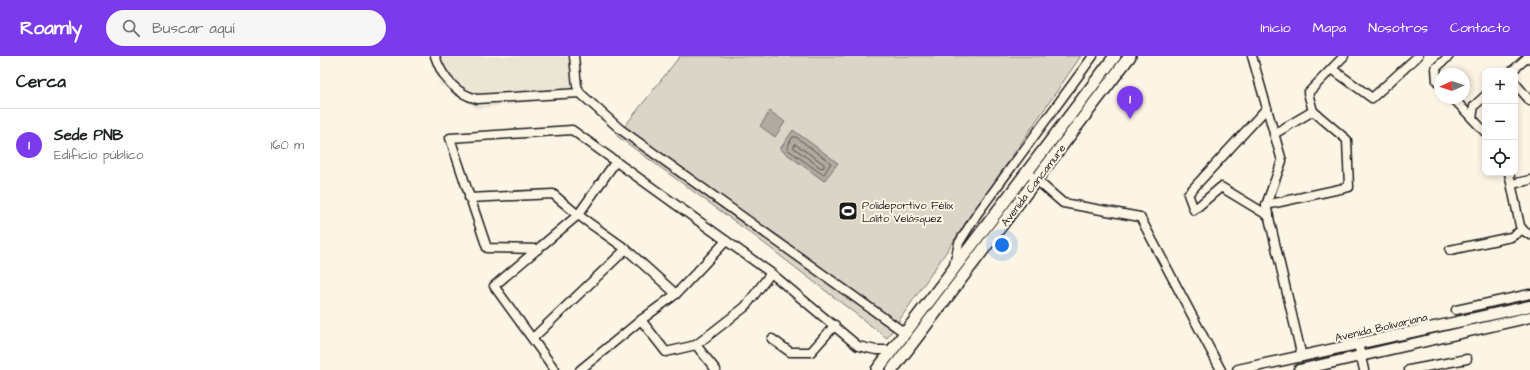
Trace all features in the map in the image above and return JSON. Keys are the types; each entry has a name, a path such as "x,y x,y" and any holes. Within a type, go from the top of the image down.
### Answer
{"main road":[{"name":"Avenida Cancamure","path":"877,370 1115,56"},
{"name":"Avenida Cancamure","path":"892,370 1128,57"}],"street":[{"path":"435,56 441,72 448,82 468,97 477,99 580,93"},
{"path":"574,56 577,86 580,93 620,129 905,333"},
{"path":"952,271 957,246 977,214 1093,56"},
{"path":"1253,56 1282,161 1266,205 1302,357"},
{"path":"1266,205 1349,187 1347,140 1313,111 1308,93 1344,56"},
{"path":"1332,69 1372,98 1418,56"},
{"path":"1436,68 1449,56"},
{"path":"1515,68 1529,56"},
{"path":"1518,87 1530,101"},
{"path":"1472,118 1474,106 1482,99"},
{"path":"1461,106 1474,106"},
{"path":"1461,106 1482,129"},
{"path":"1267,108 1188,194 1194,210 1221,187 1269,216"},
{"path":"1274,134 1313,111"},
{"path":"538,249 487,248 450,138 572,130 771,273 835,325 858,346 876,350 892,350"},
{"path":"555,370 494,286 578,215 616,162"},
{"path":"1027,172 1063,203 1140,217 1220,370"},
{"path":"1510,176 1518,218 1522,230 1530,235"},
{"path":"1512,184 1530,180"},
{"path":"469,198 553,194 578,215 626,249 676,294"},
{"path":"1450,250 1511,237 1522,230"},
{"path":"580,370 641,320 676,294 726,241"},
{"path":"533,338 626,249"},
{"path":"641,320 666,352 696,345 745,307 771,273"},
{"path":"936,292 945,300"},
{"path":"1456,310 1530,294"},
{"name":"Avenida Bolivariana","path":"1238,370 1530,306"},
{"path":"1299,370 1530,317"},
{"path":"772,339 790,352 810,352 835,325"},
{"path":"1358,344 1364,370"},
{"path":"696,345 716,370"},
{"path":"1410,370 1467,358"}],"shaded area":[{"path":"431,56 573,56 576,95 478,109 439,84"},
{"name":"Polideportivo Félix Lalito Velásquez","path":"680,56 1081,56 887,338 748,231 617,136"}],"water":[{"path":"770,111 785,122 775,137 760,126"},
{"path":"793,130 838,163 824,181 780,149"}],"place":[{"name":"Sede PNB","path":"1130,119"},
{"name":"Polideportivo Félix Lalito Velásquez","path":"848,211"}]}
